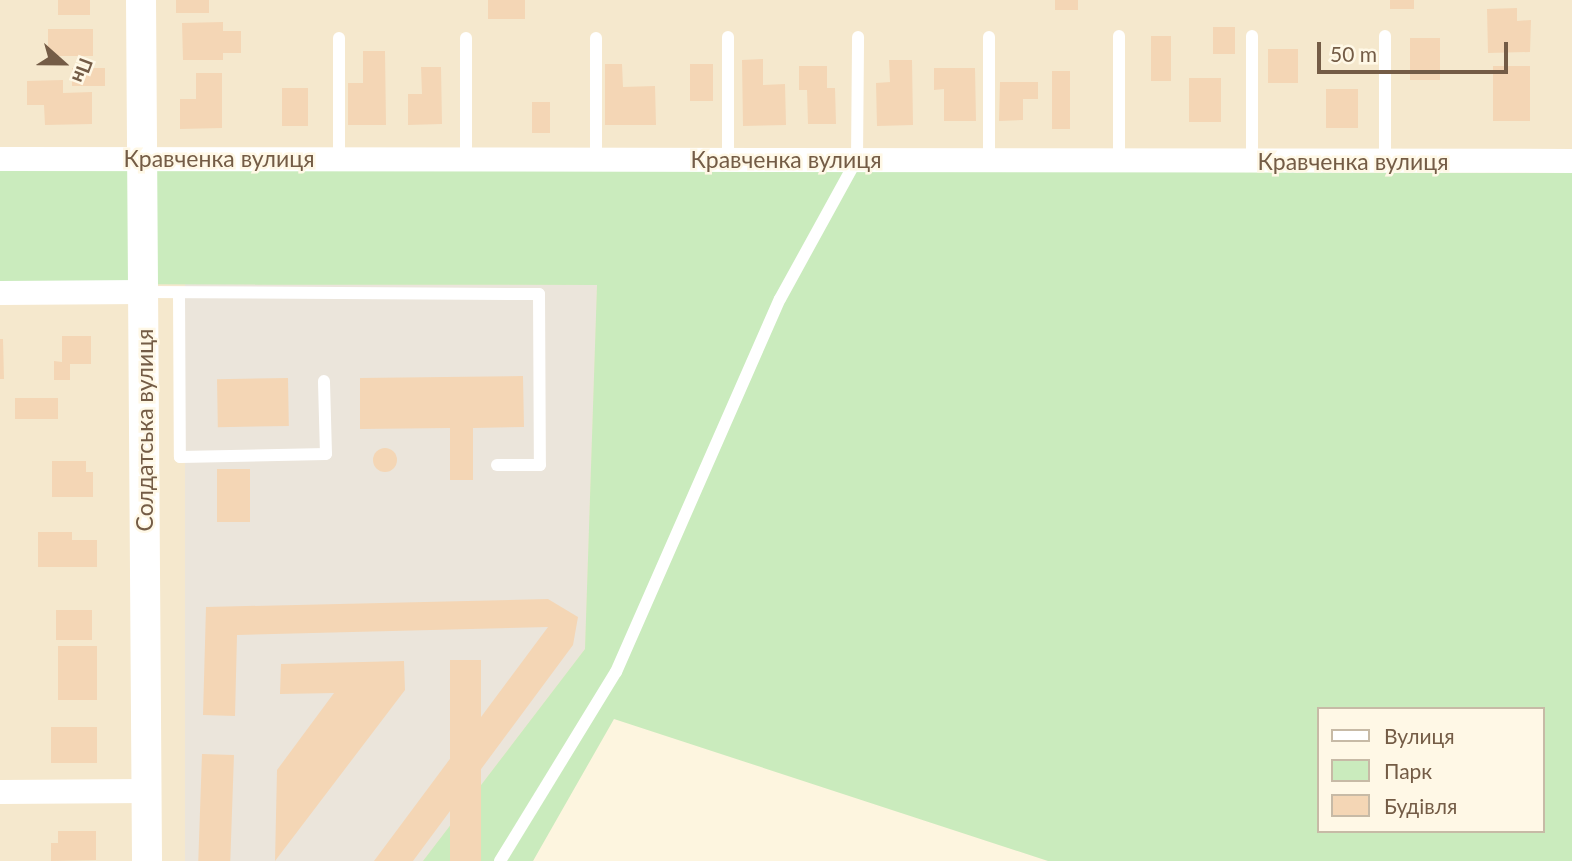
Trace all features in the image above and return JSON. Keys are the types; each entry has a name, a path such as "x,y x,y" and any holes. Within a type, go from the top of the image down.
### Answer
{"street":[{"name":"Солдатська вулиця","path":"141,0 147,861"},
{"name":"Кравченка вулиця","path":"0,159 142,157 1572,161"},
{"path":"0,293 143,292"},
{"path":"0,792 147,791"}],"lane":[{"path":"1119,36 1119,160"},
{"path":"1252,36 1252,160"},
{"path":"1385,36 1385,161"},
{"path":"728,37 728,159"},
{"path":"500,861 616,672 780,299 857,159 858,37"},
{"path":"989,37 989,160"},
{"path":"339,38 339,158"},
{"path":"466,38 466,158"},
{"path":"596,38 596,159"},
{"path":"143,292 538,294 540,465 497,465"},
{"path":"179,293 180,457 326,454 324,381"}],"shaded area":[{"path":"0,0 1572,0 1572,173 863,168 533,861 0,861"},
{"path":"185,284 597,285 585,649 423,861 185,861"}],"green space":[{"path":"0,169 1572,173 1572,861 1048,861 614,719 533,861 423,861 585,649 597,285 0,284"}],"building":[{"path":"58,0 90,0 90,15 58,15"},
{"path":"176,0 209,0 209,13 176,13"},
{"path":"488,0 525,0 525,19 488,19"},
{"path":"1055,0 1078,0 1078,10 1055,10"},
{"path":"1390,0 1414,0 1414,9 1390,9"},
{"path":"1517,8 1517,21 1531,20 1530,52 1488,53 1487,9"},
{"path":"223,22 223,31 241,31 241,53 223,53 223,60 183,60 182,23"},
{"path":"1213,27 1235,27 1235,54 1213,54"},
{"path":"48,29 93,29 93,56 48,56"},
{"path":"1151,36 1171,36 1171,81 1151,81"},
{"path":"1410,38 1440,38 1440,80 1410,80"},
{"path":"1268,49 1298,49 1298,83 1268,83"},
{"path":"363,51 385,51 386,125 348,125 348,83 363,83"},
{"path":"763,59 763,85 785,84 786,125 743,126 742,60"},
{"path":"889,60 912,60 913,125 877,126 876,83 890,82"},
{"path":"605,64 622,64 623,87 655,86 656,125 605,125"},
{"path":"690,64 713,64 713,101 690,101"},
{"path":"799,66 827,66 827,88 835,88 836,124 808,124 807,90 799,90"},
{"path":"1493,66 1530,66 1530,121 1493,121"},
{"path":"421,67 441,67 442,124 408,125 408,94 422,94"},
{"path":"72,68 105,68 105,86 72,86"},
{"path":"934,68 975,68 976,121 944,121 944,89 934,90"},
{"path":"1052,71 1070,71 1070,129 1052,129"},
{"path":"196,73 222,73 222,128 180,129 180,99 196,99"},
{"path":"1189,78 1221,78 1221,122 1189,122"},
{"path":"63,80 63,93 92,92 92,124 45,125 44,105 27,105 27,81"},
{"path":"1000,82 1038,82 1038,99 1023,99 1023,120 999,121"},
{"path":"282,88 308,88 308,126 282,126"},
{"path":"1326,89 1358,89 1358,128 1326,128"},
{"path":"532,102 550,102 550,133 532,133"},
{"path":"62,336 91,336 91,364 70,364 70,380 54,380 54,361 62,362"},
{"path":"0,339 3,339 4,379 0,379"},
{"path":"523,376 524,427 473,428 473,480 450,480 450,428 360,429 360,378"},
{"path":"288,378 289,426 218,427 217,379"},
{"path":"15,398 58,398 58,419 15,419"},
{"path":"385,448 396,455 397,460 390,471 385,472 374,465 373,460 380,449"},
{"path":"52,461 86,461 86,472 93,472 93,497 52,497"},
{"path":"217,469 250,469 250,522 217,522"},
{"path":"38,532 72,532 72,540 97,540 97,567 38,567"},
{"path":"548,599 578,617 573,645 413,861 374,861 548,627 237,635 235,716 203,715 206,607"},
{"path":"56,610 92,610 92,640 56,640"},
{"path":"58,646 97,646 97,700 58,700"},
{"path":"450,660 481,660 481,861 450,861"},
{"path":"404,661 405,690 275,861 277,770 334,693 280,694 281,664"},
{"path":"51,727 97,727 97,763 51,763"},
{"path":"202,754 234,755 230,861 198,861"},
{"path":"58,831 96,831 96,860 51,861 51,843 58,843"}]}
